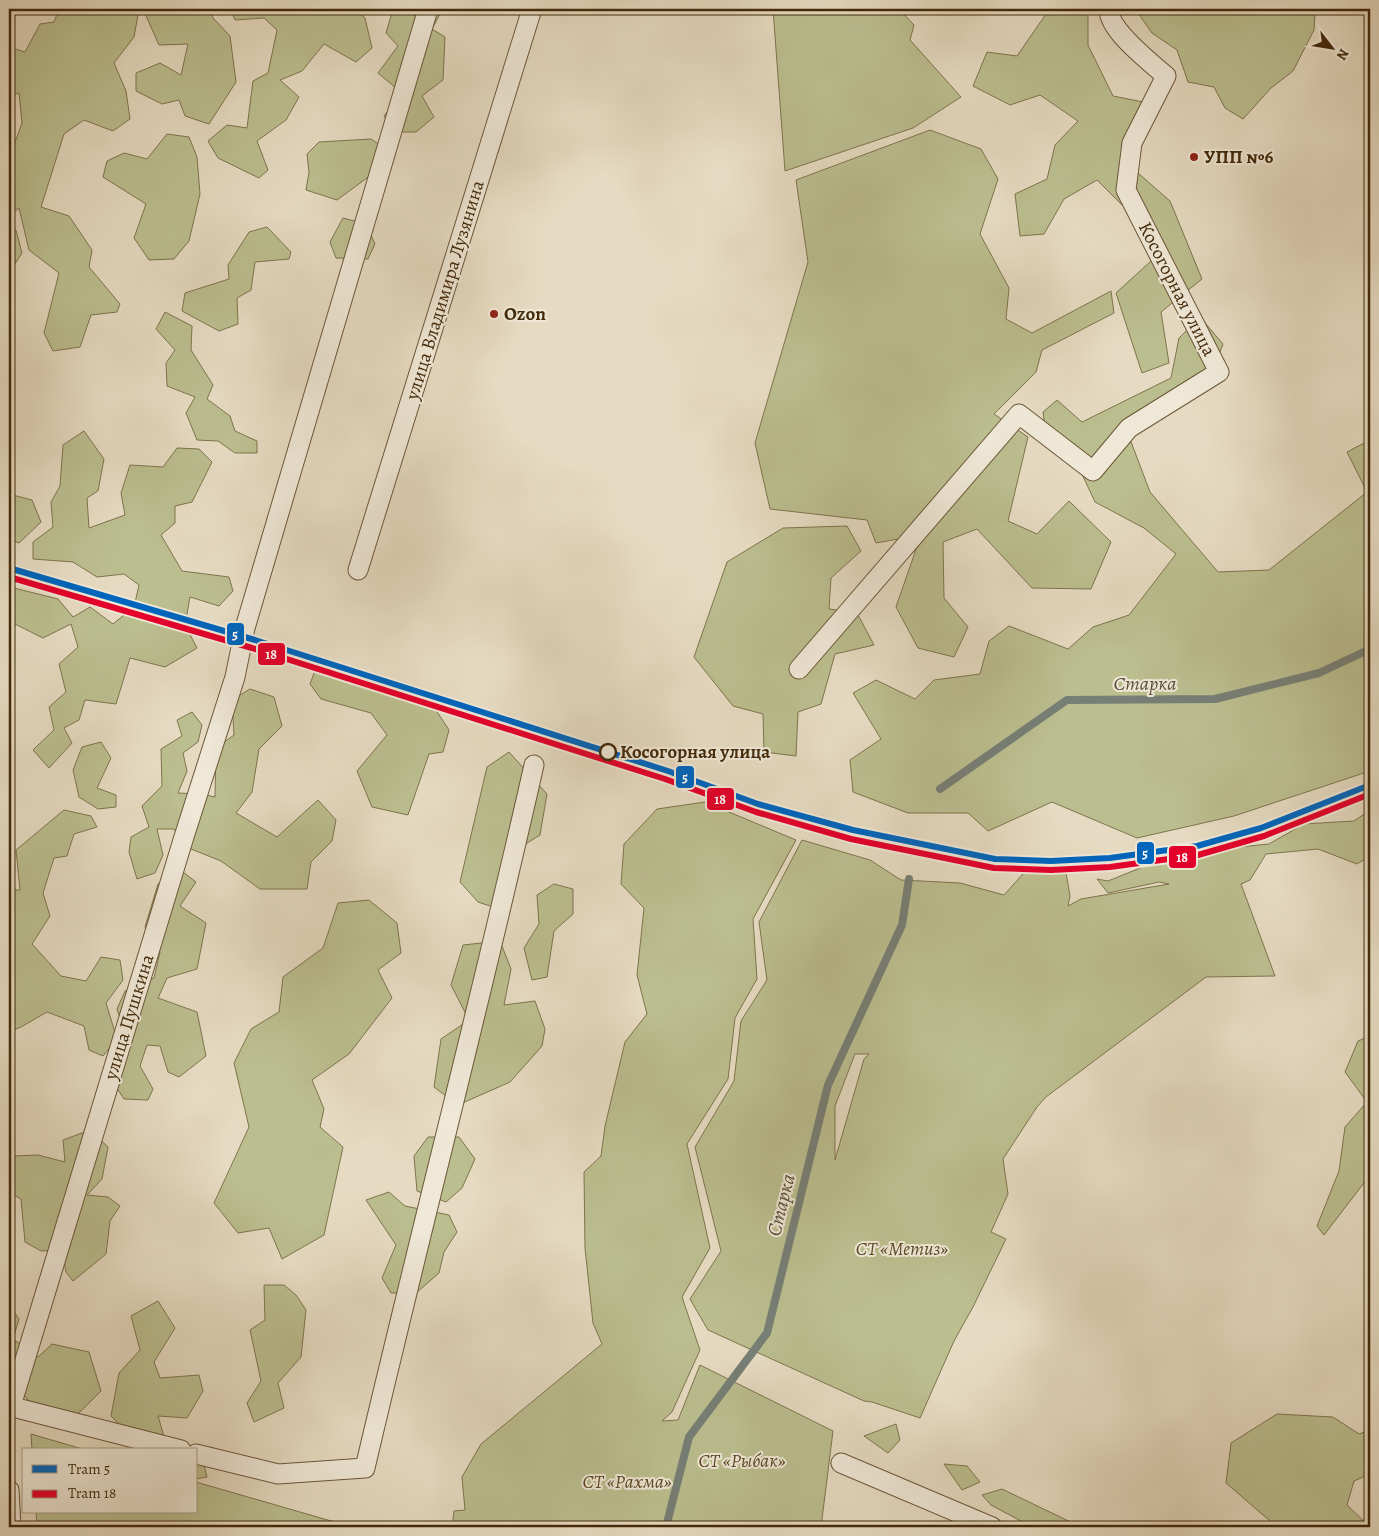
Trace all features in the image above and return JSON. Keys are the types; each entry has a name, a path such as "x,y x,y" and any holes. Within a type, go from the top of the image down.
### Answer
{"street":[{"name":"улица Пушкина","path":"10,1406 180,849 235,677 245,628 428,9"},
{"name":"улица Владимира Лузянина","path":"358,570 532,9"},
{"name":"Косогорная улица","path":"799,668 1019,414 1093,470 1129,428 1219,372 1126,190 1132,143 1166,76 1126,40 1108,16 1108,9"},
{"path":"198,1454 278,1474 365,1468 496,933 534,765"},
{"path":"10,1406 173,1448"},
{"path":"841,1463 992,1527"},
{"path":"9,1490 11,1527"}],"green space":[{"path":"59,9 139,9 134,37 114,63 126,91 130,119 113,131 84,120 64,134 41,207 69,216 92,250 89,267 120,304 117,312 91,315 80,347 53,351 44,333 59,273 29,250 19,208 9,216 9,159 22,123 19,93 9,96 9,47 25,52 40,24 54,22"},
{"path":"143,9 210,9 213,18 230,36 236,82 209,124 185,116 179,100 162,104 136,91 136,73 160,63 181,75 188,44 159,45"},
{"path":"230,9 355,9 365,18 372,48 356,62 324,44 302,71 280,80 299,97 286,120 257,141 268,170 259,178 218,158 208,141 227,125 247,128 253,81 268,73 277,30 264,18 235,20"},
{"path":"393,9 440,9 441,12 432,29 445,37 443,80 422,96 434,117 416,132 394,132 384,116 402,93 378,73 398,46 386,33"},
{"path":"773,9 899,9 914,25 910,40 961,97 913,128 785,171"},
{"path":"1042,9 1088,9 1088,45 1113,96 1143,102 1122,159 1170,201 1202,279 1161,312 1169,363 1142,373 1116,293 1151,261 1137,220 1097,180 1064,199 1044,234 1020,236 1015,194 1047,179 1055,145 1078,121 1040,95 1010,105 973,86 987,52 1017,56 1046,14"},
{"path":"1139,9 1328,9 1315,13 1314,30 1293,71 1271,88 1243,119 1225,108 1214,87 1188,82 1177,50 1152,33 1138,13"},
{"path":"930,130 981,149 998,179 980,234 1009,288 1006,319 1032,333 1111,291 1114,313 1042,350 1036,372 994,414 1028,437 1008,521 1037,534 1069,501 1111,542 1091,589 1032,588 977,529 943,542 944,598 968,627 954,657 918,648 896,607 921,535 876,543 867,520 770,509 755,443 808,262 796,180"},
{"path":"167,134 189,137 197,157 200,194 189,241 174,259 149,260 134,238 146,204 103,177 107,161 124,153 147,159"},
{"path":"371,139 388,150 382,167 337,200 306,190 309,172 307,154 319,142"},
{"path":"343,218 366,224 375,244 368,259 336,258 330,242"},
{"path":"267,227 291,252 289,259 255,262 251,290 237,298 238,324 219,331 182,311 185,293 229,279 228,265 249,232"},
{"path":"9,230 16,230 22,253 9,273"},
{"path":"9,273 11,298 9,308"},
{"path":"165,312 192,326 191,350 213,385 207,399 230,416 235,431 257,441 257,453 235,453 218,441 197,440 186,413 195,397 167,386 166,363 175,350 156,329"},
{"path":"1200,317 1223,344 1212,373 1130,439 1150,492 1218,572 1269,570 1367,492 1347,452 1370,440 1370,771 1234,816 1137,838 1052,802 988,831 968,813 908,813 853,792 850,760 881,739 853,693 876,680 915,699 934,680 980,674 989,641 1009,626 1068,649 1093,627 1129,615 1176,554 1144,528 1095,502 1081,472 1047,443 1043,412 1057,400 1082,422 1171,378 1179,338"},
{"path":"84,431 104,459 98,491 87,498 89,528 125,515 121,493 130,465 163,467 177,448 199,449 212,462 192,502 175,506 175,523 161,535 182,571 229,577 233,591 219,606 190,597 185,625 197,648 165,667 130,658 116,704 85,700 79,720 64,728 72,743 49,768 33,750 54,730 49,707 66,692 59,664 78,647 71,624 43,638 9,621 9,583 10,587 58,599 73,617 90,607 113,624 134,607 139,585 124,574 97,577 73,562 33,559 33,542 53,527 51,502 60,486 63,445"},
{"path":"9,494 32,500 41,522 19,543 9,539"},
{"path":"847,526 861,551 831,578 829,609 857,613 874,645 835,654 821,704 798,712 796,756 764,752 763,714 733,706 694,657 727,562 783,528"},
{"path":"317,665 424,692 449,730 443,752 429,754 408,815 372,807 357,771 387,735 371,713 321,699 310,684"},
{"path":"250,689 274,697 282,726 259,749 252,792 236,813 277,837 318,800 336,820 332,841 311,862 307,889 260,889 221,861 186,847 174,829 157,829 163,855 155,873 137,879 129,852 131,837 149,827 142,806 162,786 161,749 182,736 177,720 192,712 202,725 198,742 183,753 187,771 178,793 215,797 216,748 234,735 232,700"},
{"path":"101,742 111,758 97,788 116,795 116,807 98,809 79,797 73,770 82,747"},
{"path":"509,752 547,794 540,835 508,855 496,908 478,902 460,882 487,767"},
{"path":"705,802 796,840 753,919 757,979 735,1018 728,1079 687,1144 710,1248 682,1297 700,1350 672,1412 662,1421 678,1420 700,1365 833,1431 821,1527 452,1527 454,1511 465,1510 462,1477 481,1444 602,1344 593,1323 585,1248 584,1172 601,1156 605,1126 625,1042 647,1014 637,975 644,908 621,884 624,844 657,809"},
{"path":"64,810 91,816 97,827 74,834 67,856 54,858 43,893 50,916 32,944 61,976 86,981 101,957 120,960 123,980 106,1003 117,1039 103,1056 89,1050 84,1026 47,1012 9,1032 9,890 20,890 16,850"},
{"name":"СТ «Метиз»","path":"1370,810 1370,856 1357,864 1318,849 1266,854 1250,880 1241,884 1275,976 1206,977 1046,1097 1037,1107 1003,1159 1008,1194 991,1232 1006,1239 954,1341 920,1418 864,1401 708,1330 690,1299 721,1251 695,1147 734,1081 741,1021 767,980 759,922 802,840 870,860 901,880 960,883 1004,895 1032,864 1065,867 1070,896 1068,906 1081,899 1169,884 1159,882 1108,893 1097,879 1108,881 1155,862 1200,851 1269,844 1304,824 1354,821","holes":["855,1054 869,1054 864,1059 835,1160 835,1106"]},
{"path":"179,869 196,882 180,906 206,923 197,969 167,978 158,998 197,1012 206,1056 179,1077 168,1072 160,1046 147,1045 140,1066 153,1089 148,1100 124,1099 113,1082 127,1039 117,1009 125,991 154,978 160,952 145,927 158,884"},
{"path":"554,884 573,889 573,914 554,931 547,977 532,980 524,948 539,924 537,895"},
{"path":"369,900 397,923 401,953 378,970 392,998 349,1054 312,1080 324,1109 320,1127 343,1147 324,1235 282,1259 269,1228 238,1233 214,1203 249,1127 234,1063 251,1029 279,1012 283,977 323,948 338,903"},
{"path":"500,941 511,969 504,1005 535,1001 545,1029 542,1046 510,1082 458,1105 434,1087 441,1039 469,1020 451,985 463,945"},
{"path":"1370,1036 1370,1175 1324,1235 1317,1226 1339,1171 1345,1127 1367,1102 1345,1072 1358,1041"},
{"path":"90,1130 108,1147 102,1179 87,1195 108,1197 120,1206 110,1221 106,1254 73,1281 66,1272 62,1250 41,1251 25,1242 21,1199 9,1192 9,1154 13,1156 38,1155 65,1162 63,1140"},
{"path":"428,1137 459,1137 475,1159 462,1188 446,1202 417,1191 414,1156"},
{"path":"389,1192 405,1206 449,1215 457,1232 444,1252 439,1273 416,1293 391,1293 382,1278 396,1245 366,1200"},
{"path":"264,1285 284,1285 296,1295 306,1310 301,1357 278,1383 284,1408 254,1422 247,1403 261,1381 250,1330 265,1320"},
{"path":"158,1301 175,1328 154,1362 160,1378 199,1375 203,1391 187,1418 158,1416 167,1448 142,1448 111,1416 119,1373 140,1350 131,1316"},
{"path":"9,1305 19,1319 13,1339 38,1357 52,1344 89,1352 101,1391 76,1416 40,1418 26,1397 9,1394"},
{"path":"1277,1414 1333,1417 1359,1434 1370,1430 1370,1474 1354,1481 1347,1505 1370,1527 1277,1527 1226,1483 1231,1443"},
{"path":"896,1424 900,1440 888,1453 864,1436"},
{"path":"31,1434 79,1448 32,1448"},
{"path":"198,1460 203,1461 207,1477 198,1479"},
{"path":"944,1464 967,1466 980,1482 962,1490"},
{"path":"198,1483 352,1527 37,1527 36,1514 198,1514"},
{"path":"1002,1489 1081,1527 1032,1527 991,1505 982,1495"}],"waterway":[{"name":"Старка","path":"940,789 1067,700 1215,699 1319,673 1370,649"},
{"name":"Старка","path":"666,1527 689,1437 767,1333 828,1085 902,925 909,879"}],"tram line":[{"name":"5","path":"9,568 255,640 668,771 758,804 853,830 995,859 1051,861 1110,858 1197,846 1261,828 1370,785"},
{"name":"18","path":"9,577 252,648 665,779 756,812 851,839 994,868 1051,870 1110,867 1198,855 1264,836 1370,794"}],"place":[{"name":"УПП №6","path":"1194,157"},
{"name":"Ozon","path":"494,314"},
{"name":"Косогорная улица","path":"608,752"}],"park label":[{"name":"СТ «Рыбак»","path":"742,1461"},
{"name":"СТ «Рахма»","path":"627,1482"}]}
